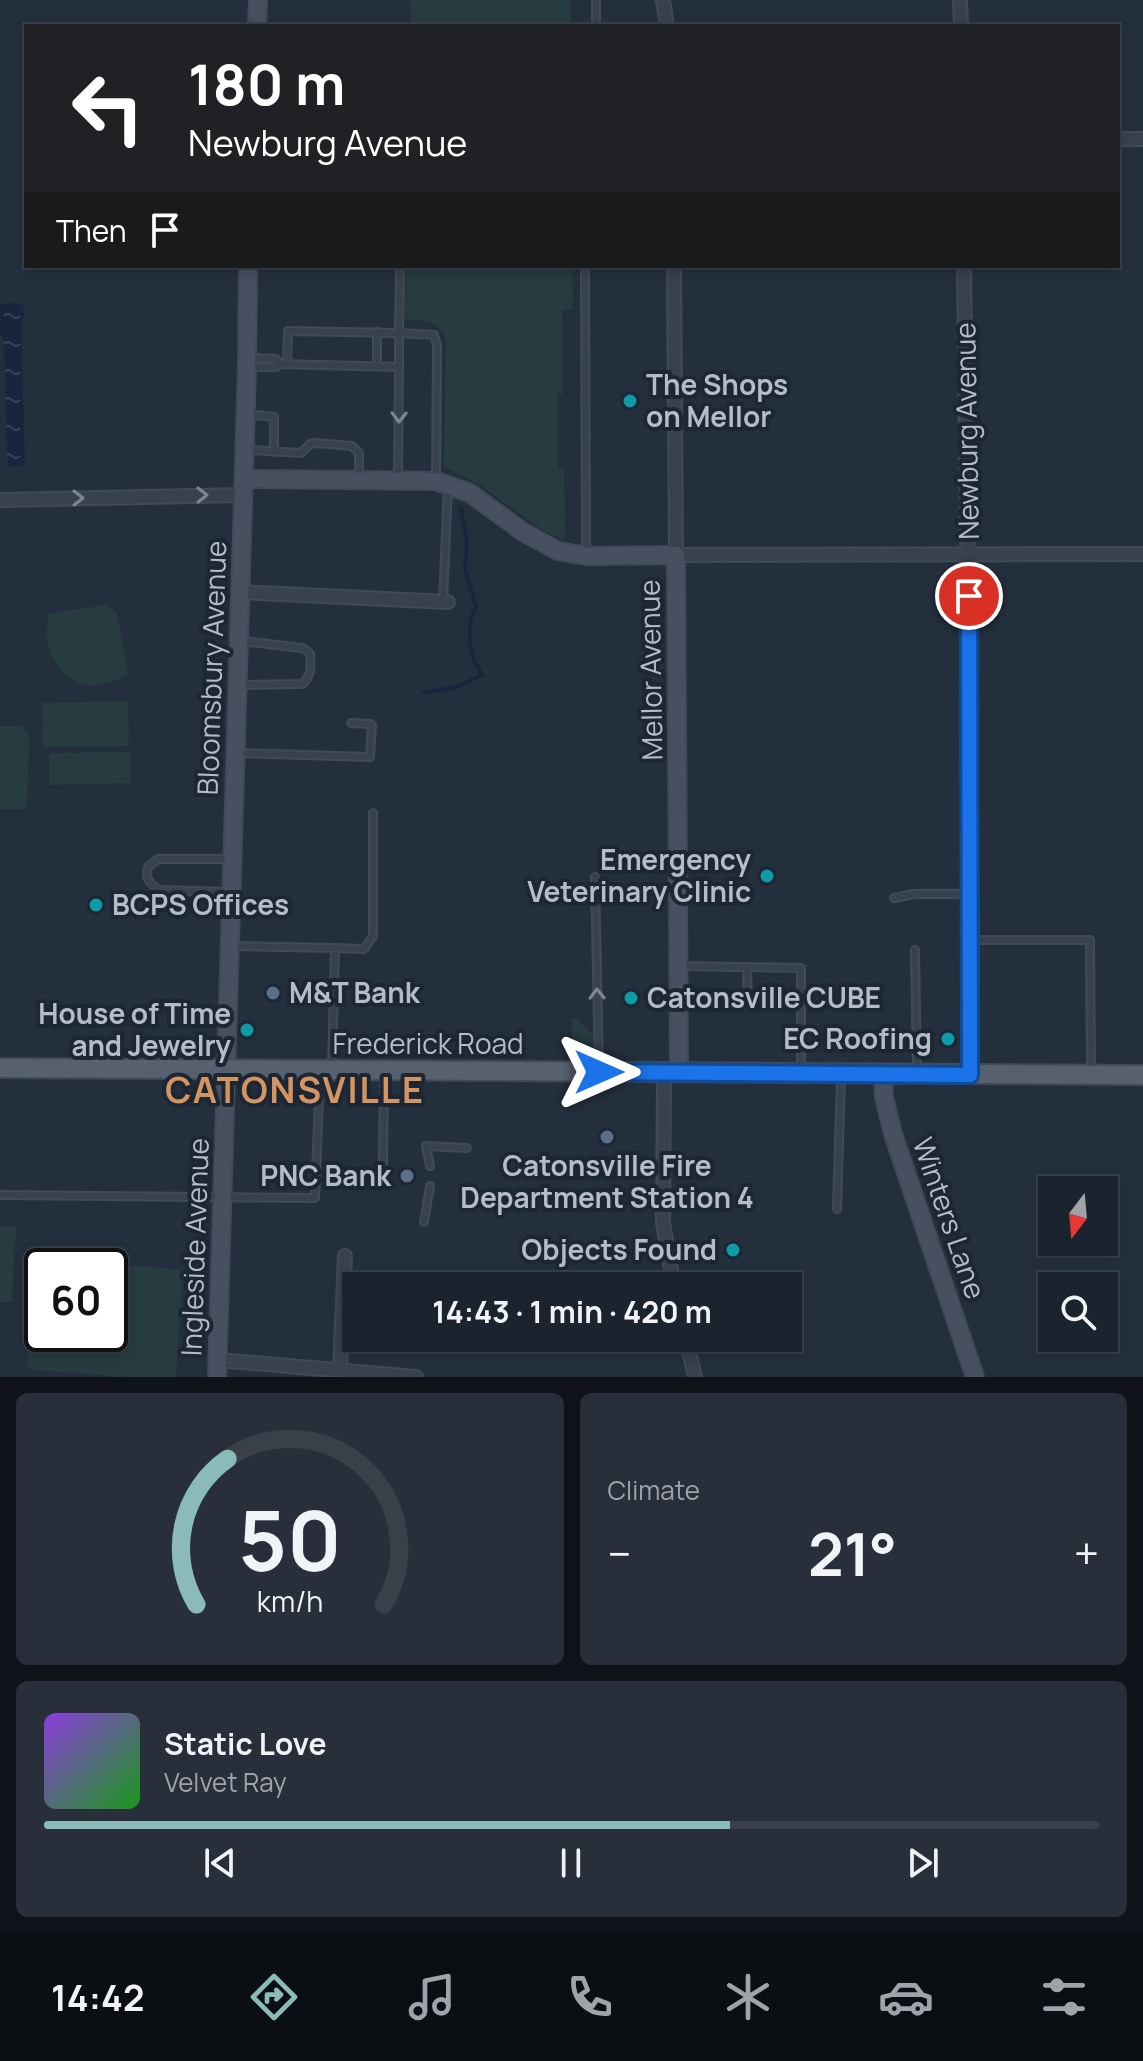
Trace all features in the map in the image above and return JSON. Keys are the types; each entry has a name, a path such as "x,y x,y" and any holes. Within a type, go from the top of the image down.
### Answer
{"main road":[{"name":"Frederick Road","path":"0,1068 1143,1075"}],"street":[{"path":"257,24 258,0"},
{"path":"663,0 667,24"},
{"path":"960,0 961,24"},
{"path":"1120,139 1143,139"},
{"name":"Bloomsbury Avenue","path":"226,1071 248,268"},
{"name":"Mellor Avenue","path":"672,1073 680,897 674,268"},
{"name":"Newburg Avenue","path":"964,268 972,940 970,1075"},
{"path":"0,500 398,479 442,482 470,493 541,543 570,554 586,556 1143,554"},
{"path":"239,592 446,602"},
{"name":"Ingleside Avenue","path":"217,1377 226,1071"},
{"path":"671,1272 663,1223 663,1196 672,1073"},
{"name":"Winters Lane","path":"883,1073 890,1125 975,1377"},
{"path":"340,1370 345,1256"},
{"path":"689,1352 695,1377"},
{"path":"218,1360 416,1377"}],"lane":[{"path":"596,0 596,24"},
{"path":"585,268 586,556"},
{"path":"398,479 400,272"},
{"path":"284,364 288,331 428,334 436,340 446,602"},
{"path":"377,332 377,366"},
{"path":"247,362 276,367 284,364 399,367"},
{"path":"245,414 271,415 276,419 274,452"},
{"path":"244,450 301,453 310,444 316,443 352,446 359,453 359,479"},
{"path":"238,641 303,648 310,654 311,669 308,679 302,684 238,685"},
{"path":"236,753 370,757 372,726 351,723"},
{"path":"229,946 364,949 373,936 373,813"},
{"path":"231,892 159,890 149,884 146,875 148,867 158,859 232,859"},
{"path":"595,877 599,1072"},
{"path":"894,898 914,894 971,894"},
{"path":"680,897 724,897"},
{"path":"972,940 1090,940 1091,1075"},
{"path":"0,1195 315,1198 335,948"},
{"path":"915,950 917,1074"},
{"path":"679,966 801,968 801,1073"},
{"path":"747,967 748,1005"},
{"path":"383,1163 384,1071"},
{"path":"837,1209 841,1073"},
{"path":"430,1166 426,1146 467,1148"},
{"path":"424,1222 430,1186"},
{"path":"642,1199 663,1196"},
{"path":"566,1205 602,1205"}],"green space":[{"path":"411,0 571,0 571,24 410,24"},
{"path":"406,268 572,268 573,309 562,310 563,394 558,394 558,469 564,469 565,540 544,531 483,487 444,466 446,340 435,325 405,319"},
{"path":"106,605 117,613 128,675 101,684 78,683 65,674 51,654 47,639 48,614"},
{"path":"128,701 129,746 43,747 42,703"},
{"path":"0,726 22,726 29,736 27,809 0,809"},
{"path":"130,752 131,783 49,785 49,753"},
{"path":"572,1018 576,1018 593,1034 593,1053 571,1053"},
{"path":"0,1226 16,1227 12,1302 0,1302"},
{"path":"128,1265 183,1270 176,1377 125,1377 27,1369 28,1352 128,1352"}],"water":[{"path":"21,303 25,310 21,326 25,461 23,465 14,467 9,465 7,457 4,341 0,332 0,305"}],"waterway":[{"path":"423,693 457,687 482,675 471,646 470,625 476,607 465,568 467,543 461,508"}],"place":[{"name":"The Shops on Mellor","path":"630,401"},
{"name":"Emergency Veterinary Clinic","path":"767,876"},
{"name":"BCPS Offices","path":"96,905"},
{"name":"M&T Bank","path":"273,993"},
{"name":"Catonsville CUBE","path":"631,998"},
{"name":"House of Time and Jewelry","path":"247,1030"},
{"name":"EC Roofing","path":"948,1039"},
{"name":"Catonsville Fire Department Station 4","path":"607,1137"},
{"name":"PNC Bank","path":"407,1176"},
{"name":"Objects Found","path":"733,1250"}],"district":[{"name":"CATONSVILLE","path":"295,1090"}],"route":[{"path":"599,1072 970,1075 969,596"}]}
